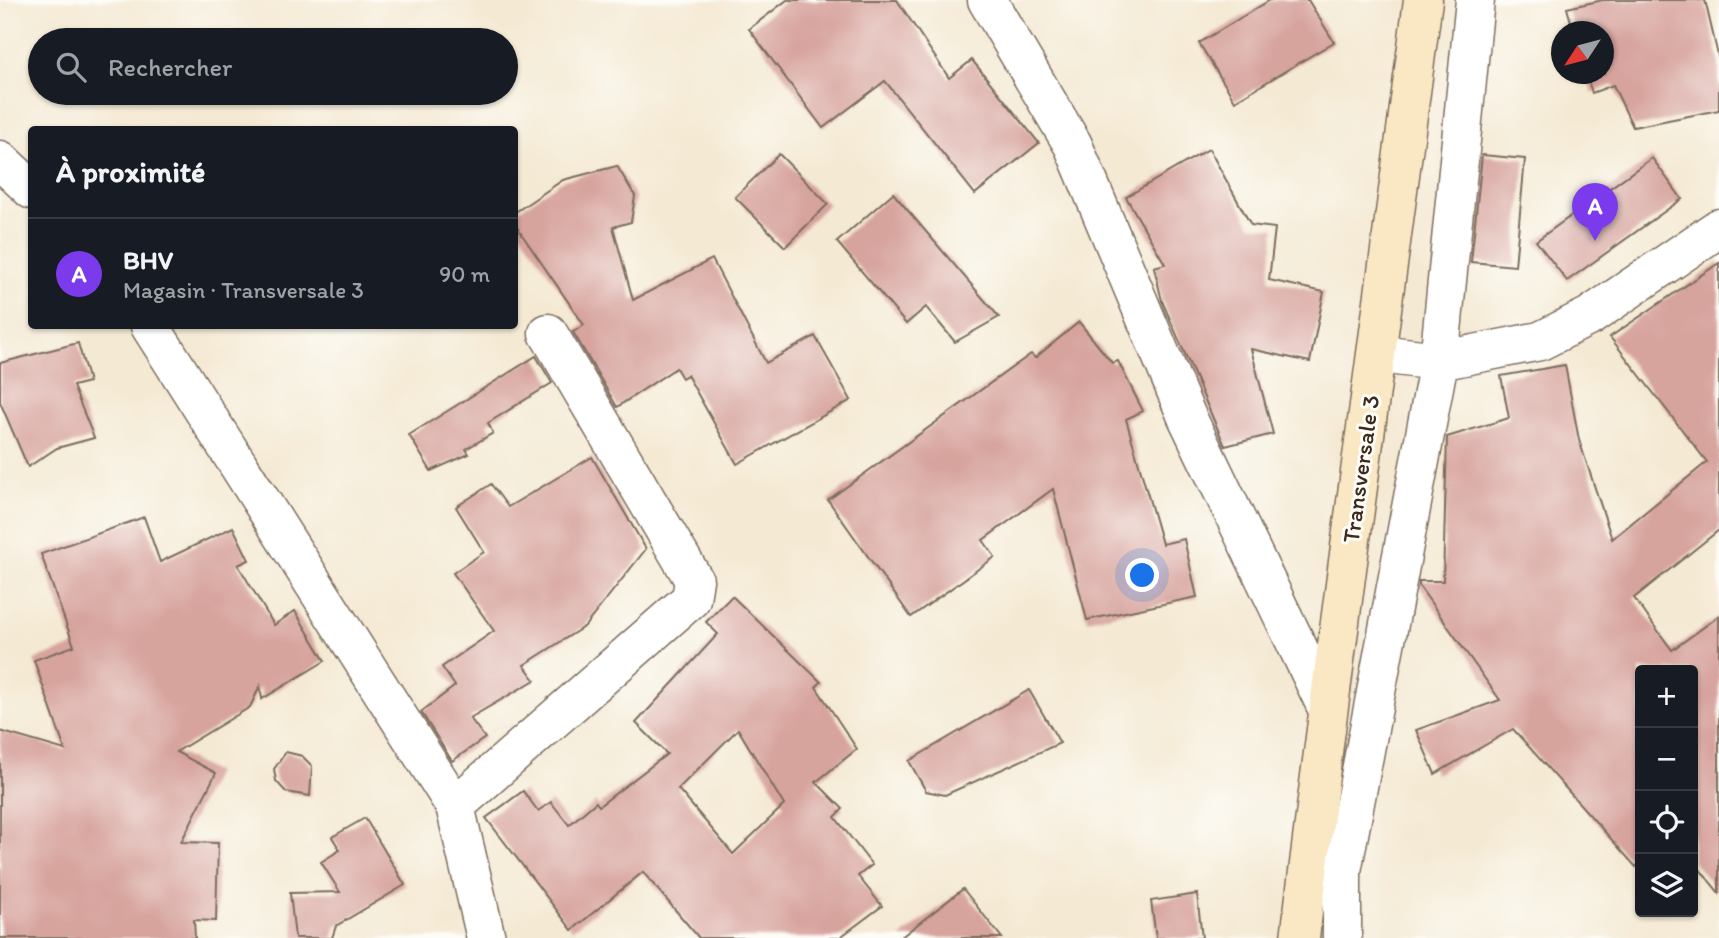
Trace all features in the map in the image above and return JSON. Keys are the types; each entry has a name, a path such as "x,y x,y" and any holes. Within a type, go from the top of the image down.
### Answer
{"main road":[{"name":"Transversale 3","path":"1300,938 1327,708 1378,354 1423,0"}],"street":[{"path":"987,0 1073,145 1187,417 1327,708"},
{"path":"1342,938 1342,871 1439,361 1475,0"},
{"path":"0,160 28,186"},
{"path":"1378,354 1439,361 1540,341 1590,316 1719,228"},
{"path":"152,329 455,806 486,938"},
{"path":"455,806 691,599 694,580 548,333"}],"building":[{"path":"787,0 897,0 949,78 972,60 1039,143 975,194 885,81 823,128 749,29"},
{"path":"1270,0 1308,0 1334,42 1235,101 1199,43"},
{"path":"1603,0 1705,0 1719,60 1719,110 1633,127 1613,85 1592,93 1589,84 1614,84 1614,21 1571,21 1567,8"},
{"path":"1209,149 1251,225 1275,228 1269,280 1324,292 1310,362 1251,349 1273,434 1225,446 1162,301 1154,267 1165,264 1126,197"},
{"path":"779,154 828,204 785,247 735,197"},
{"path":"1482,155 1525,159 1515,266 1471,262"},
{"path":"1652,158 1682,199 1567,281 1536,241"},
{"path":"617,166 635,196 631,222 613,227 633,300 712,259 766,363 815,336 851,400 737,464 687,375 682,378 676,368 617,407 573,332 584,325 518,229 518,210 563,180"},
{"path":"893,193 999,317 955,342 926,307 906,324 837,242"},
{"path":"1719,263 1719,530 1634,598 1672,650 1719,616 1719,893 1698,867 1698,665 1635,665 1635,866 1513,729 1435,774 1416,730 1500,700 1419,586 1419,581 1443,581 1447,437 1509,418 1501,376 1565,365 1579,440 1612,539 1707,462 1610,337"},
{"path":"1079,322 1112,363 1118,361 1143,411 1126,419 1162,544 1184,539 1197,597 1087,620 1053,489 983,540 995,557 911,617 828,500 1031,354 1035,358"},
{"path":"78,343 89,382 73,386 94,438 57,448 28,467 0,402 0,363"},
{"path":"536,356 552,383 488,423 493,433 466,449 469,454 431,471 409,435"},
{"path":"592,457 646,549 585,626 524,665 535,680 470,718 485,738 452,761 421,712 455,686 442,667 494,631 453,573 484,552 456,507 491,484 508,507"},
{"path":"144,517 160,562 233,527 249,560 238,565 274,625 295,611 325,661 262,699 260,686 250,707 176,752 216,773 181,842 218,843 216,921 194,920 195,938 0,938 0,731 65,750 34,660 74,646 41,554"},
{"path":"732,596 821,682 816,687 857,749 816,782 843,809 835,817 872,865 858,876 882,906 839,938 699,938 643,872 572,930 486,818 523,791 538,811 551,802 569,825 596,802 599,806 667,754 636,723 718,634 706,622","holes":["738,729 784,805 733,854 678,789"]},
{"path":"1029,690 1060,743 945,795 926,791 909,761"},
{"path":"286,752 302,756 312,766 310,796 286,792 276,781 274,769"},
{"path":"365,818 405,885 336,926 332,938 295,938 290,893 340,892 321,862 340,850 332,837"},
{"path":"963,889 1002,938 900,938"},
{"path":"1197,894 1202,938 1156,938 1151,901"}],"place":[{"name":"BHV","path":"1595,241"}]}
